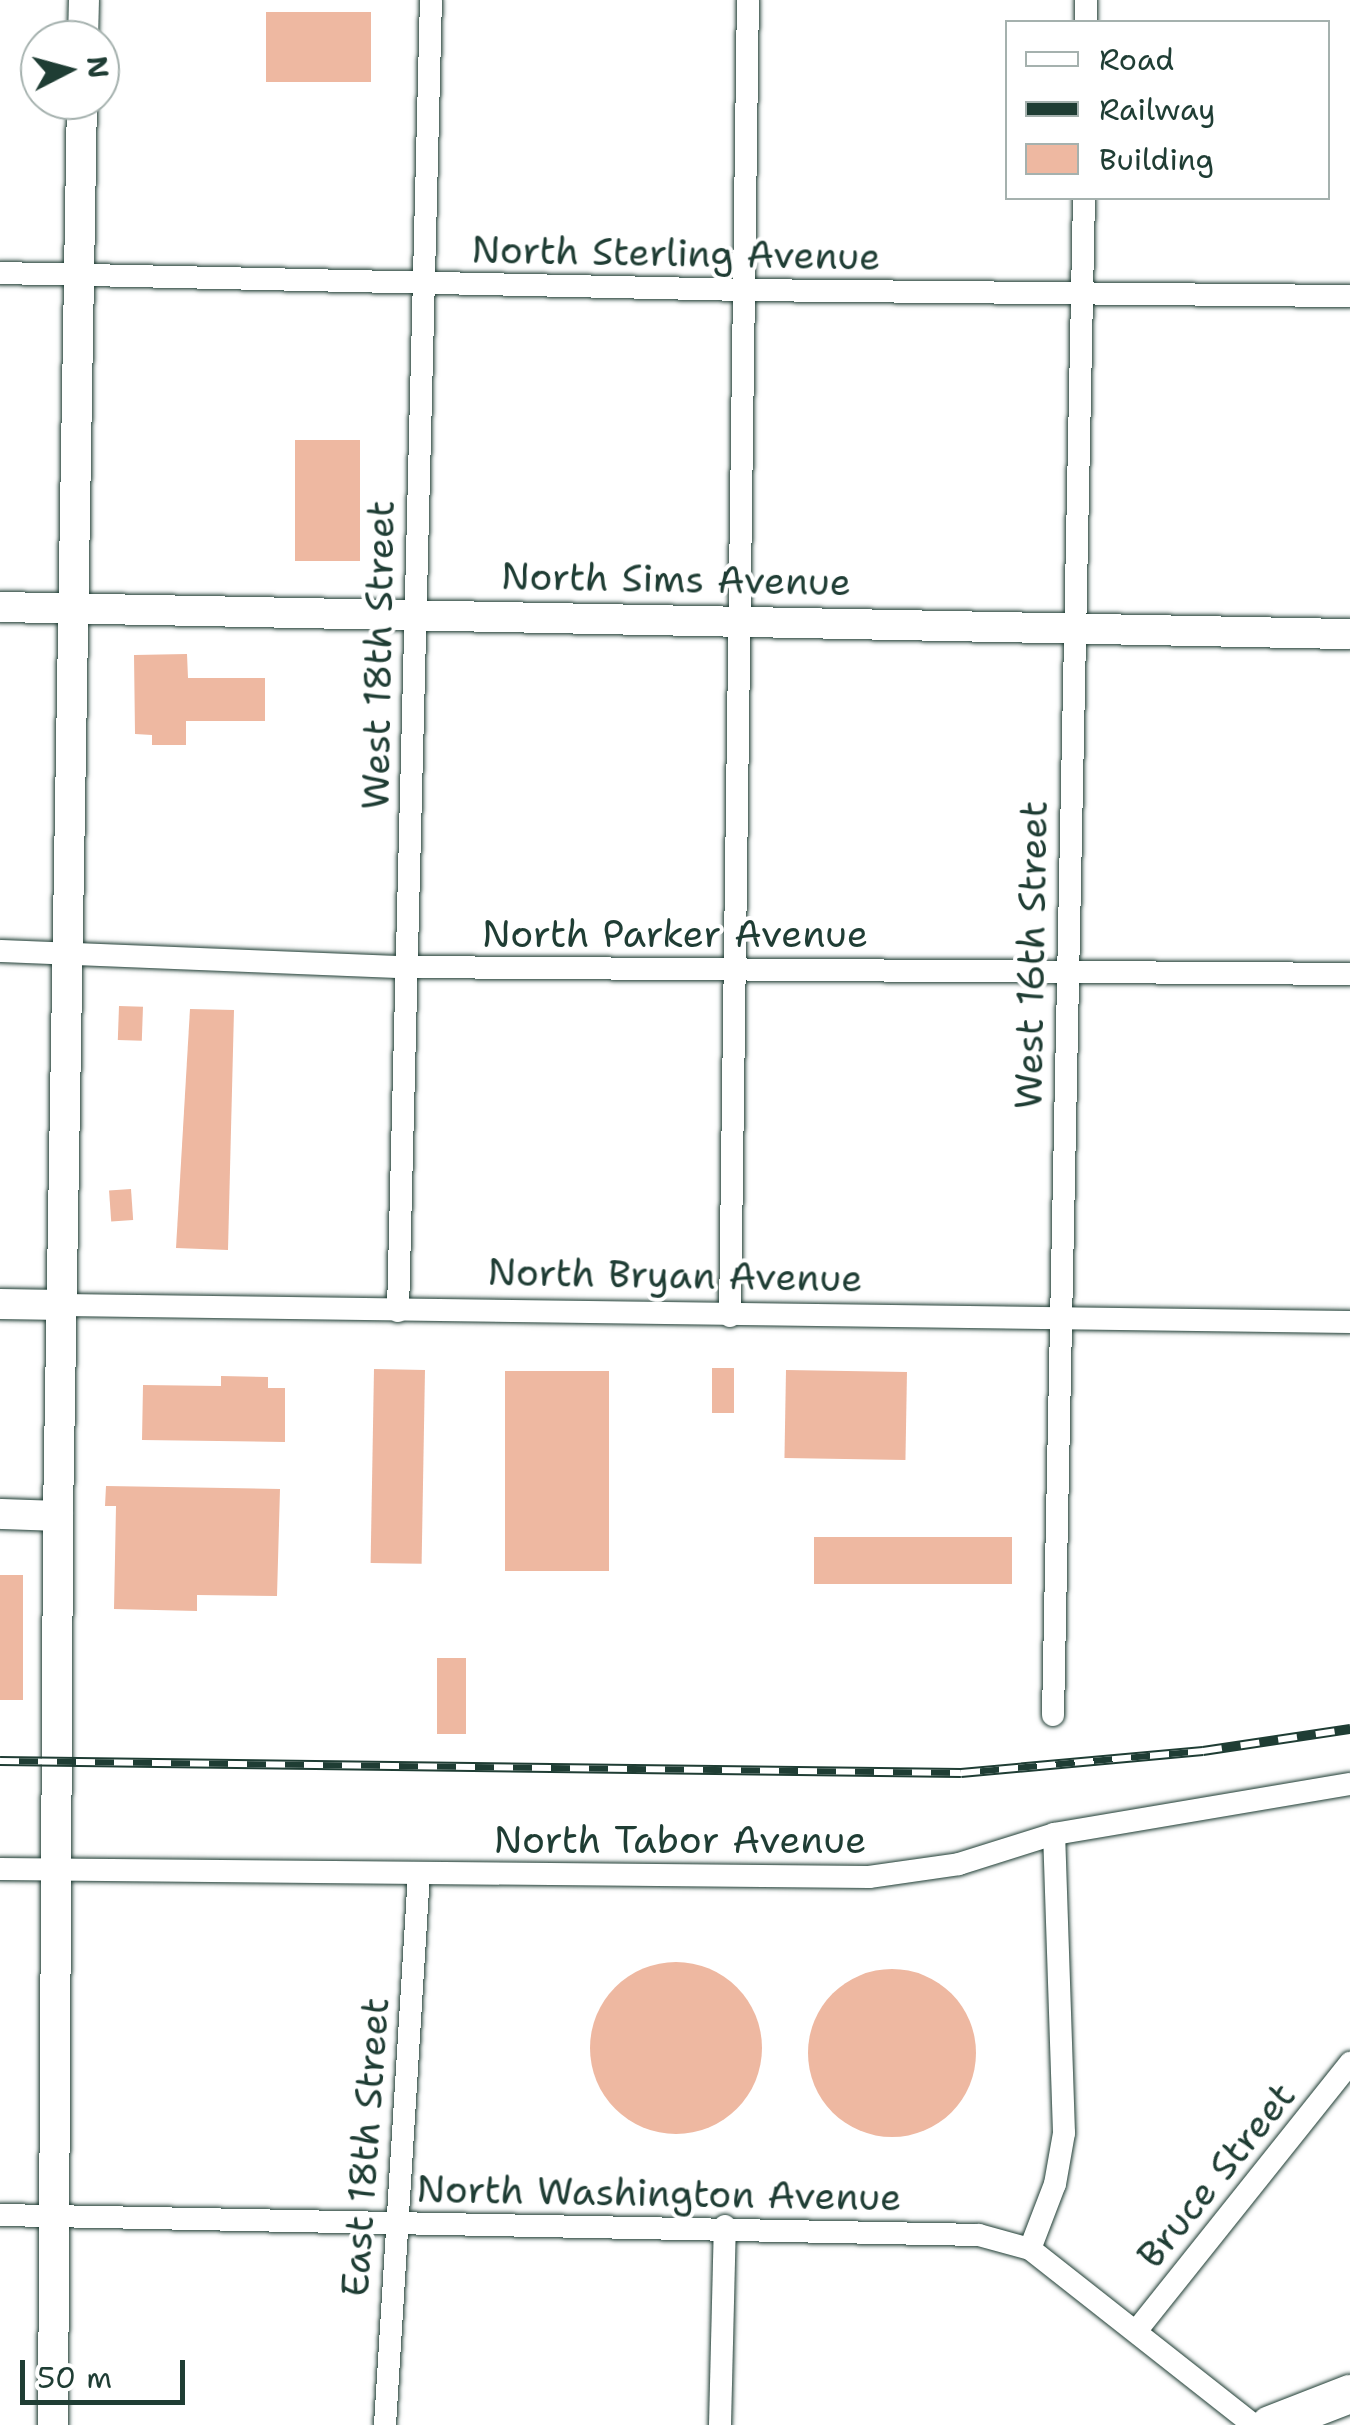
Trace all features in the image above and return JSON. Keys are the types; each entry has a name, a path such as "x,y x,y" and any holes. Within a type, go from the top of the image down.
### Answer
{"main road":[{"path":"1270,2425 1350,2394"},
{"path":"1317,2425 1350,2413"}],"street":[{"name":"West 18th Street","path":"398,1311 431,0"},
{"path":"730,1316 748,0"},
{"path":"53,2425 58,1525 82,120"},
{"name":"West 16th Street","path":"1053,1715 1072,627 1084,200"},
{"name":"North Sterling Avenue","path":"0,273 742,290 1350,296"},
{"name":"North Sims Avenue","path":"0,608 1350,634"},
{"name":"North Parker Avenue","path":"0,952 405,967 1350,974"},
{"name":"North Bryan Avenue","path":"0,1304 1350,1322"},
{"path":"0,1514 58,1525"},
{"path":"0,1534 58,1525"},
{"name":"North Tabor Avenue","path":"0,1869 869,1877 959,1864 1054,1834 1350,1784"},
{"path":"1030,2249 1056,2184 1064,2133 1054,1834"},
{"name":"East 18th Street","path":"385,2425 392,2223 419,1874"},
{"name":"Bruce Street","path":"1137,2330 1350,2064"},
{"name":"North Washington Avenue","path":"0,2215 726,2226 978,2235 1030,2249 1254,2425"},
{"path":"720,2425 726,2226"}],"building":[{"path":"266,12 371,12 371,82 266,82"},
{"path":"295,440 360,440 360,561 295,561"},
{"path":"187,654 188,678 265,678 265,721 186,721 186,745 152,745 152,735 135,734 134,655"},
{"path":"119,1006 143,1007 142,1041 118,1040"},
{"path":"190,1009 234,1010 228,1250 176,1248"},
{"path":"131,1189 133,1220 111,1221 109,1191"},
{"path":"712,1368 734,1368 734,1413 712,1413"},
{"path":"374,1369 425,1370 422,1564 371,1563"},
{"path":"786,1370 907,1372 905,1460 784,1458"},
{"path":"505,1371 609,1371 609,1571 505,1571"},
{"path":"221,1376 268,1377 268,1388 285,1388 285,1442 142,1440 143,1385 221,1386"},
{"path":"106,1486 280,1489 277,1596 197,1595 197,1611 114,1609 116,1506 105,1506"},
{"path":"814,1537 1012,1537 1012,1584 814,1584"},
{"path":"0,1575 23,1575 23,1700 0,1700"},
{"path":"437,1658 466,1658 466,1734 437,1734"},
{"path":"676,1962 709,1969 737,1987 755,2015 762,2048 755,2081 737,2109 709,2127 676,2134 643,2127 615,2109 597,2081 590,2048 597,2015 615,1987 643,1969"},
{"path":"892,1969 924,1975 952,1993 970,2021 976,2053 970,2085 952,2113 924,2131 892,2137 860,2131 832,2113 814,2085 808,2053 814,2021 832,1993 860,1975"}],"railway":[{"path":"0,1761 961,1773 1203,1751 1350,1729"}]}
